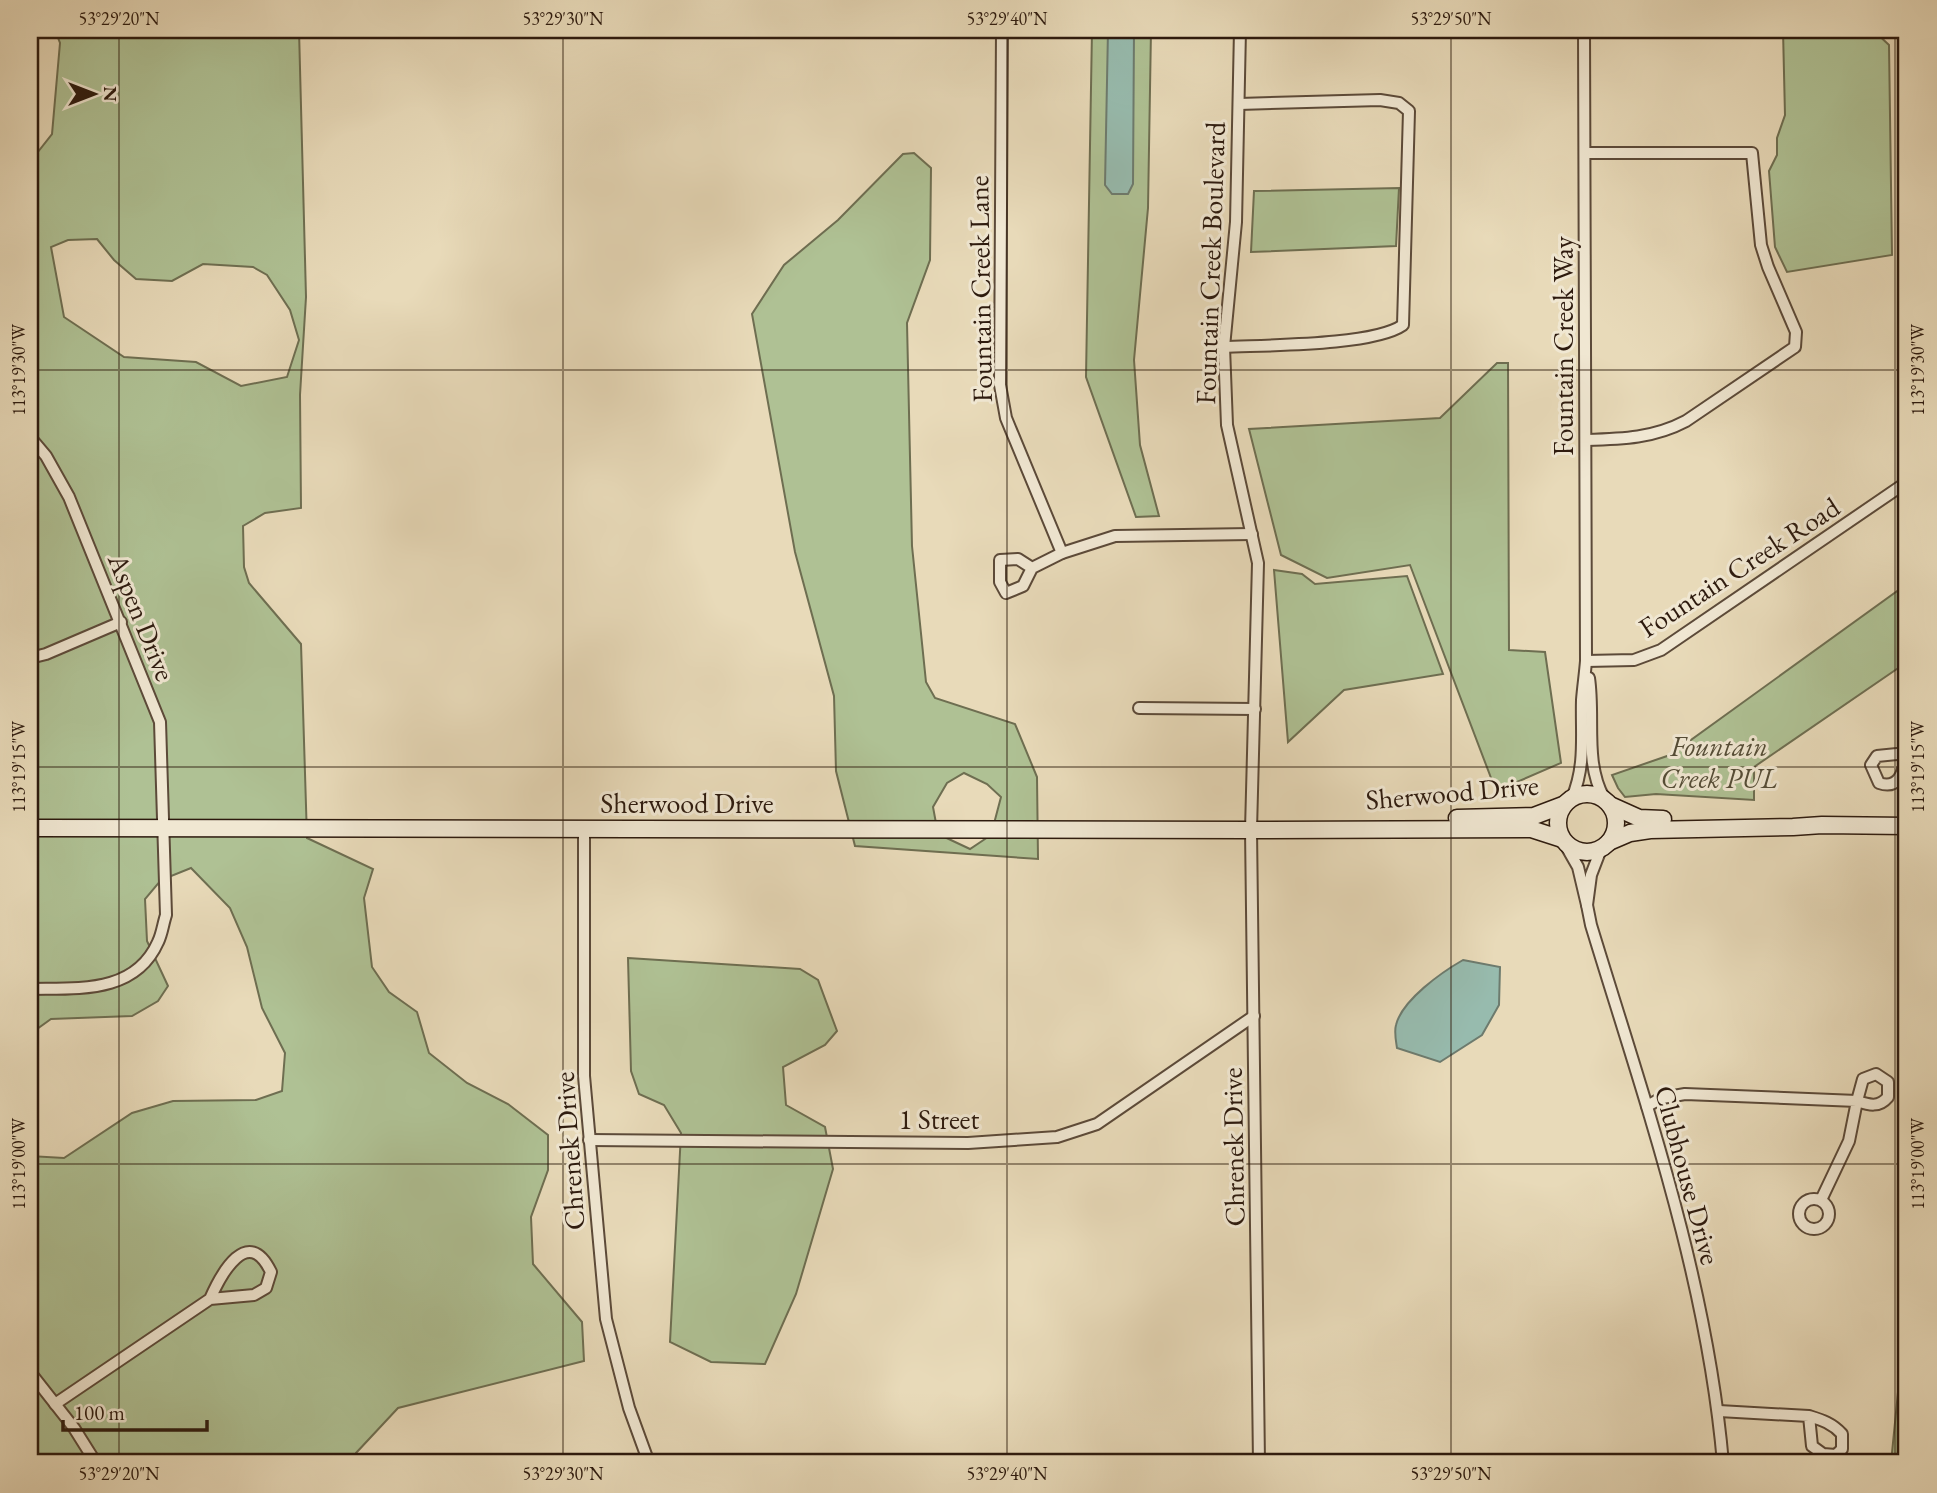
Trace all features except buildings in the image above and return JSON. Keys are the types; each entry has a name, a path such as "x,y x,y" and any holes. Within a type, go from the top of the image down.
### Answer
{"street":[{"path":"30,37 40,30"},
{"name":"Fountain Creek Lane","path":"1002,30 1000,385 1006,418 1062,553"},
{"name":"Fountain Creek Boulevard","path":"1240,30 1236,222 1224,347 1227,425 1258,563 1251,831"},
{"name":"Fountain Creek Way","path":"1567,801 1580,780 1582,767 1582,698 1586,661 1584,30"},
{"path":"1224,347 1339,340 1392,333 1403,325 1409,111 1399,103 1380,100 1239,104"},
{"path":"1584,153 1752,153 1761,245 1796,332 1795,347 1679,425 1644,437 1586,440"},
{"name":"Aspen Drive","path":"30,437 46,456 69,497 160,722 166,915 158,941 148,959 130,977 88,988 30,989"},
{"name":"Fountain Creek Road","path":"1586,661 1634,660 1661,650 1907,482"},
{"path":"1032,568 1062,553 1115,536 1252,534"},
{"path":"30,658 46,654 121,622"},
{"name":"Fountain Creek Way","path":"1586,661 1592,697 1592,764 1595,780 1607,802"},
{"path":"1139,708 1255,709"},
{"path":"1822,825 1782,820 1645,819 1630,816 1588,793 1567,801 1557,822 1562,839 1575,850 1592,852 1641,830 1822,825 1907,826"},
{"name":"Sherwood Drive","path":"1344,830 1388,820 1525,817 1543,814 1567,801"},
{"path":"1605,846 1615,834 1617,824 1615,814 1607,802"},
{"name":"Sherwood Drive","path":"30,828 1251,831 1432,828 1531,829 1562,839"},
{"name":"Chrenek Drive","path":"584,829 584,1076 606,1319 629,1408 649,1463"},
{"name":"Chrenek Drive","path":"1251,831 1259,1463"},
{"name":"Clubhouse Drive","path":"1562,839 1578,867 1591,925 1647,1106 1693,1279 1719,1411 1723,1463"},
{"name":"Clubhouse Drive","path":"1587,905 1591,875 1605,846"},
{"name":"1 Street","path":"589,1140 968,1143 1057,1137 1097,1124 1254,1016"},
{"path":"1647,1106 1662,1098 1685,1094 1857,1101 1849,1141 1821,1200"},
{"path":"55,1404 210,1299 254,1294 266,1288 271,1272 264,1258 254,1253 242,1254 232,1260 222,1272 210,1299"},
{"path":"30,1372 96,1463"},
{"path":"1719,1411 1809,1416"}],"green space":[{"path":"55,30 299,30 306,297 300,395 301,508 265,513 243,526 244,567 249,583 301,644 307,838 373,869 364,898 372,967 389,992 417,1012 429,1053 467,1083 508,1104 548,1135 548,1170 531,1217 533,1264 582,1322 584,1361 398,1408 356,1453 356,1463 30,1463 30,1156 64,1158 132,1113 173,1101 256,1100 282,1091 285,1053 262,1008 247,947 230,908 191,868 161,880 145,899 147,941 168,986 158,1001 132,1016 51,1019 30,1034 30,162 52,134 60,43","holes":["97,239 114,260 136,279 172,281 203,264 253,267 267,275 290,310 299,340 287,377 241,386 196,362 124,357 64,317 51,247 68,240"]},
{"path":"1092,30 1151,30 1148,208 1134,360 1140,445 1159,516 1136,517 1086,377"},
{"path":"1783,30 1873,30 1889,45 1892,255 1787,272 1775,247 1769,171 1777,155 1777,138 1785,115"},
{"path":"914,153 931,168 930,260 907,323 912,546 926,682 935,698 1015,724 1037,777 1038,859 855,846 836,771 834,696 795,552 752,314 784,265 838,220 903,154","holes":["964,773 987,784 1001,797 991,835 970,849 938,834 933,807 947,783"]},
{"path":"1399,188 1396,246 1251,252 1254,191"},
{"path":"1497,363 1508,363 1509,650 1545,652 1561,763 1496,791 1410,565 1327,578 1281,555 1249,429 1440,418"},
{"path":"1274,570 1302,574 1315,584 1407,576 1443,674 1344,690 1288,742"},
{"name":"Fountain Creek PUL","path":"1907,584 1907,662 1754,767 1754,800 1656,794 1625,797 1618,788 1612,775 1670,755"},
{"path":"628,958 800,969 818,980 837,1031 825,1045 783,1067 786,1105 825,1127 833,1169 796,1294 765,1364 711,1362 670,1342 681,1133 664,1105 639,1094 631,1071"},
{"path":"1907,1363 1907,1463 1891,1463 1898,1392 1906,1380"}],"water":[{"path":"1108,30 1134,30 1133,184 1128,194 1112,194 1105,185"},
{"path":"1463,960 1500,967 1499,1005 1482,1035 1440,1062 1397,1048 1396,1025 1406,1006 1434,979"}]}
